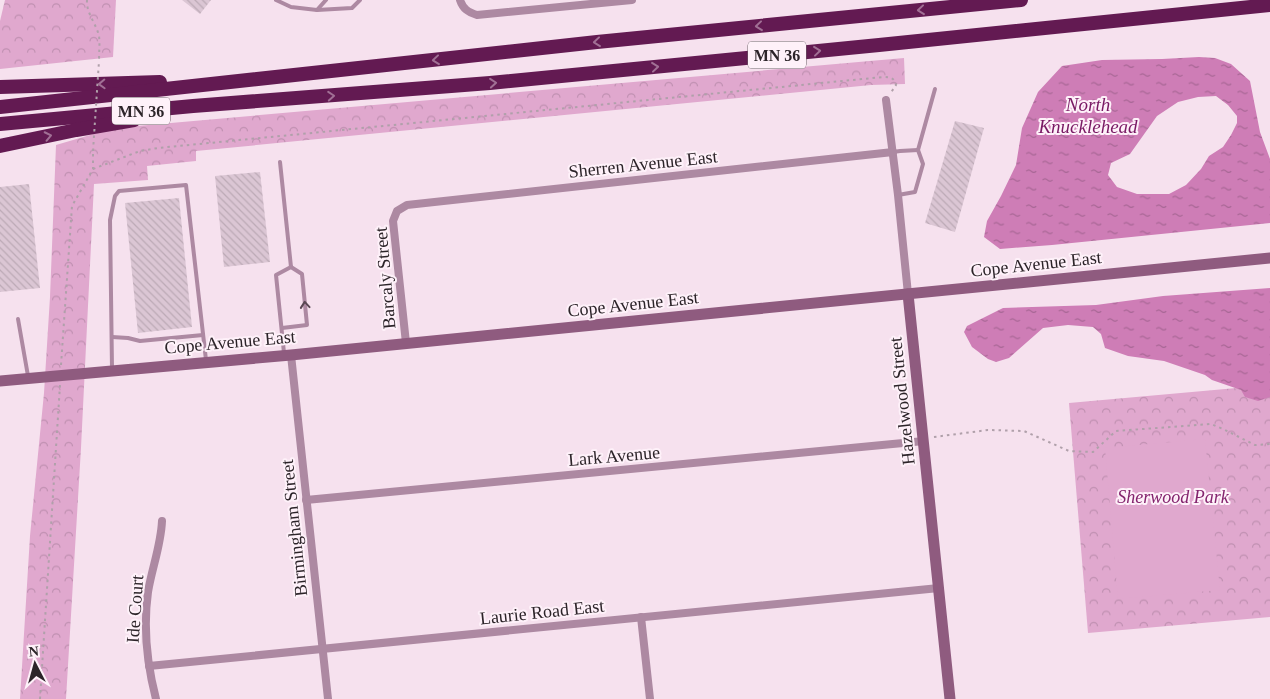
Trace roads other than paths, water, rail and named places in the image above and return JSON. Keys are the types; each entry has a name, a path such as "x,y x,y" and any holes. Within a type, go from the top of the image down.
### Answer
{"highway":[{"name":"MN 36","path":"0,107 598,42 1021,0"},
{"name":"MN 36","path":"0,124 193,106 490,83 1270,5"},
{"path":"0,87 169,81 221,83"},
{"path":"0,146 120,122 283,99"}],"street":[{"path":"461,4 469,12 477,15 632,0"},
{"name":"Hazelwood Street","path":"886,100 908,294 928,439 939,588 950,699"},
{"name":"Sherren Avenue East","path":"397,211 407,205 893,152"},
{"name":"Barcaly Street","path":"397,211 393,221 406,344"},
{"name":"Cope Avenue East","path":"0,381 406,344 1270,258"},
{"name":"Birmingham Street","path":"287,355 306,500 328,699"},
{"name":"Lark Avenue","path":"306,500 928,439"},
{"name":"Ide Court","path":"156,699 149,666 146,626 148,594 162,532 162,521"},
{"name":"Laurie Road East","path":"149,666 939,588"},
{"path":"641,617 650,699"}],"lane":[{"path":"276,0 291,6 317,10 352,8 360,0"},
{"path":"317,10 326,0"},
{"path":"898,194 915,192 923,164 918,150 935,89"},
{"path":"893,152 918,150"},
{"path":"280,162 291,267"},
{"path":"112,370 110,220 115,196 119,191 186,184 206,362"},
{"path":"287,355 276,275 291,267"},
{"path":"282,328 307,325 302,274 291,267"},
{"path":"18,319 28,378"},
{"path":"112,337 140,341 203,335"}],"water":[{"name":"North Knucklehead","path":"1215,58 1231,64 1250,81 1260,132 1270,159 1270,223 1000,249 984,237 987,221 1016,165 1022,128 1038,92 1062,66 1102,60","holes":["1216,96 1228,105 1237,116 1237,123 1231,135 1223,147 1209,156 1201,169 1186,185 1169,194 1137,194 1117,187 1108,175 1111,163 1130,154 1157,116 1178,102 1198,97"]},
{"path":"1270,288 1270,397 1258,401 1245,397 1241,390 1212,380 1205,375 1164,361 1128,356 1105,348 1101,334 1093,327 1068,325 1043,328 1009,358 996,362 988,359 972,347 964,332 967,326 1003,308 1096,305 1163,296"}],"park label":[{"name":"Sherwood Park","path":"1173,497"}]}
